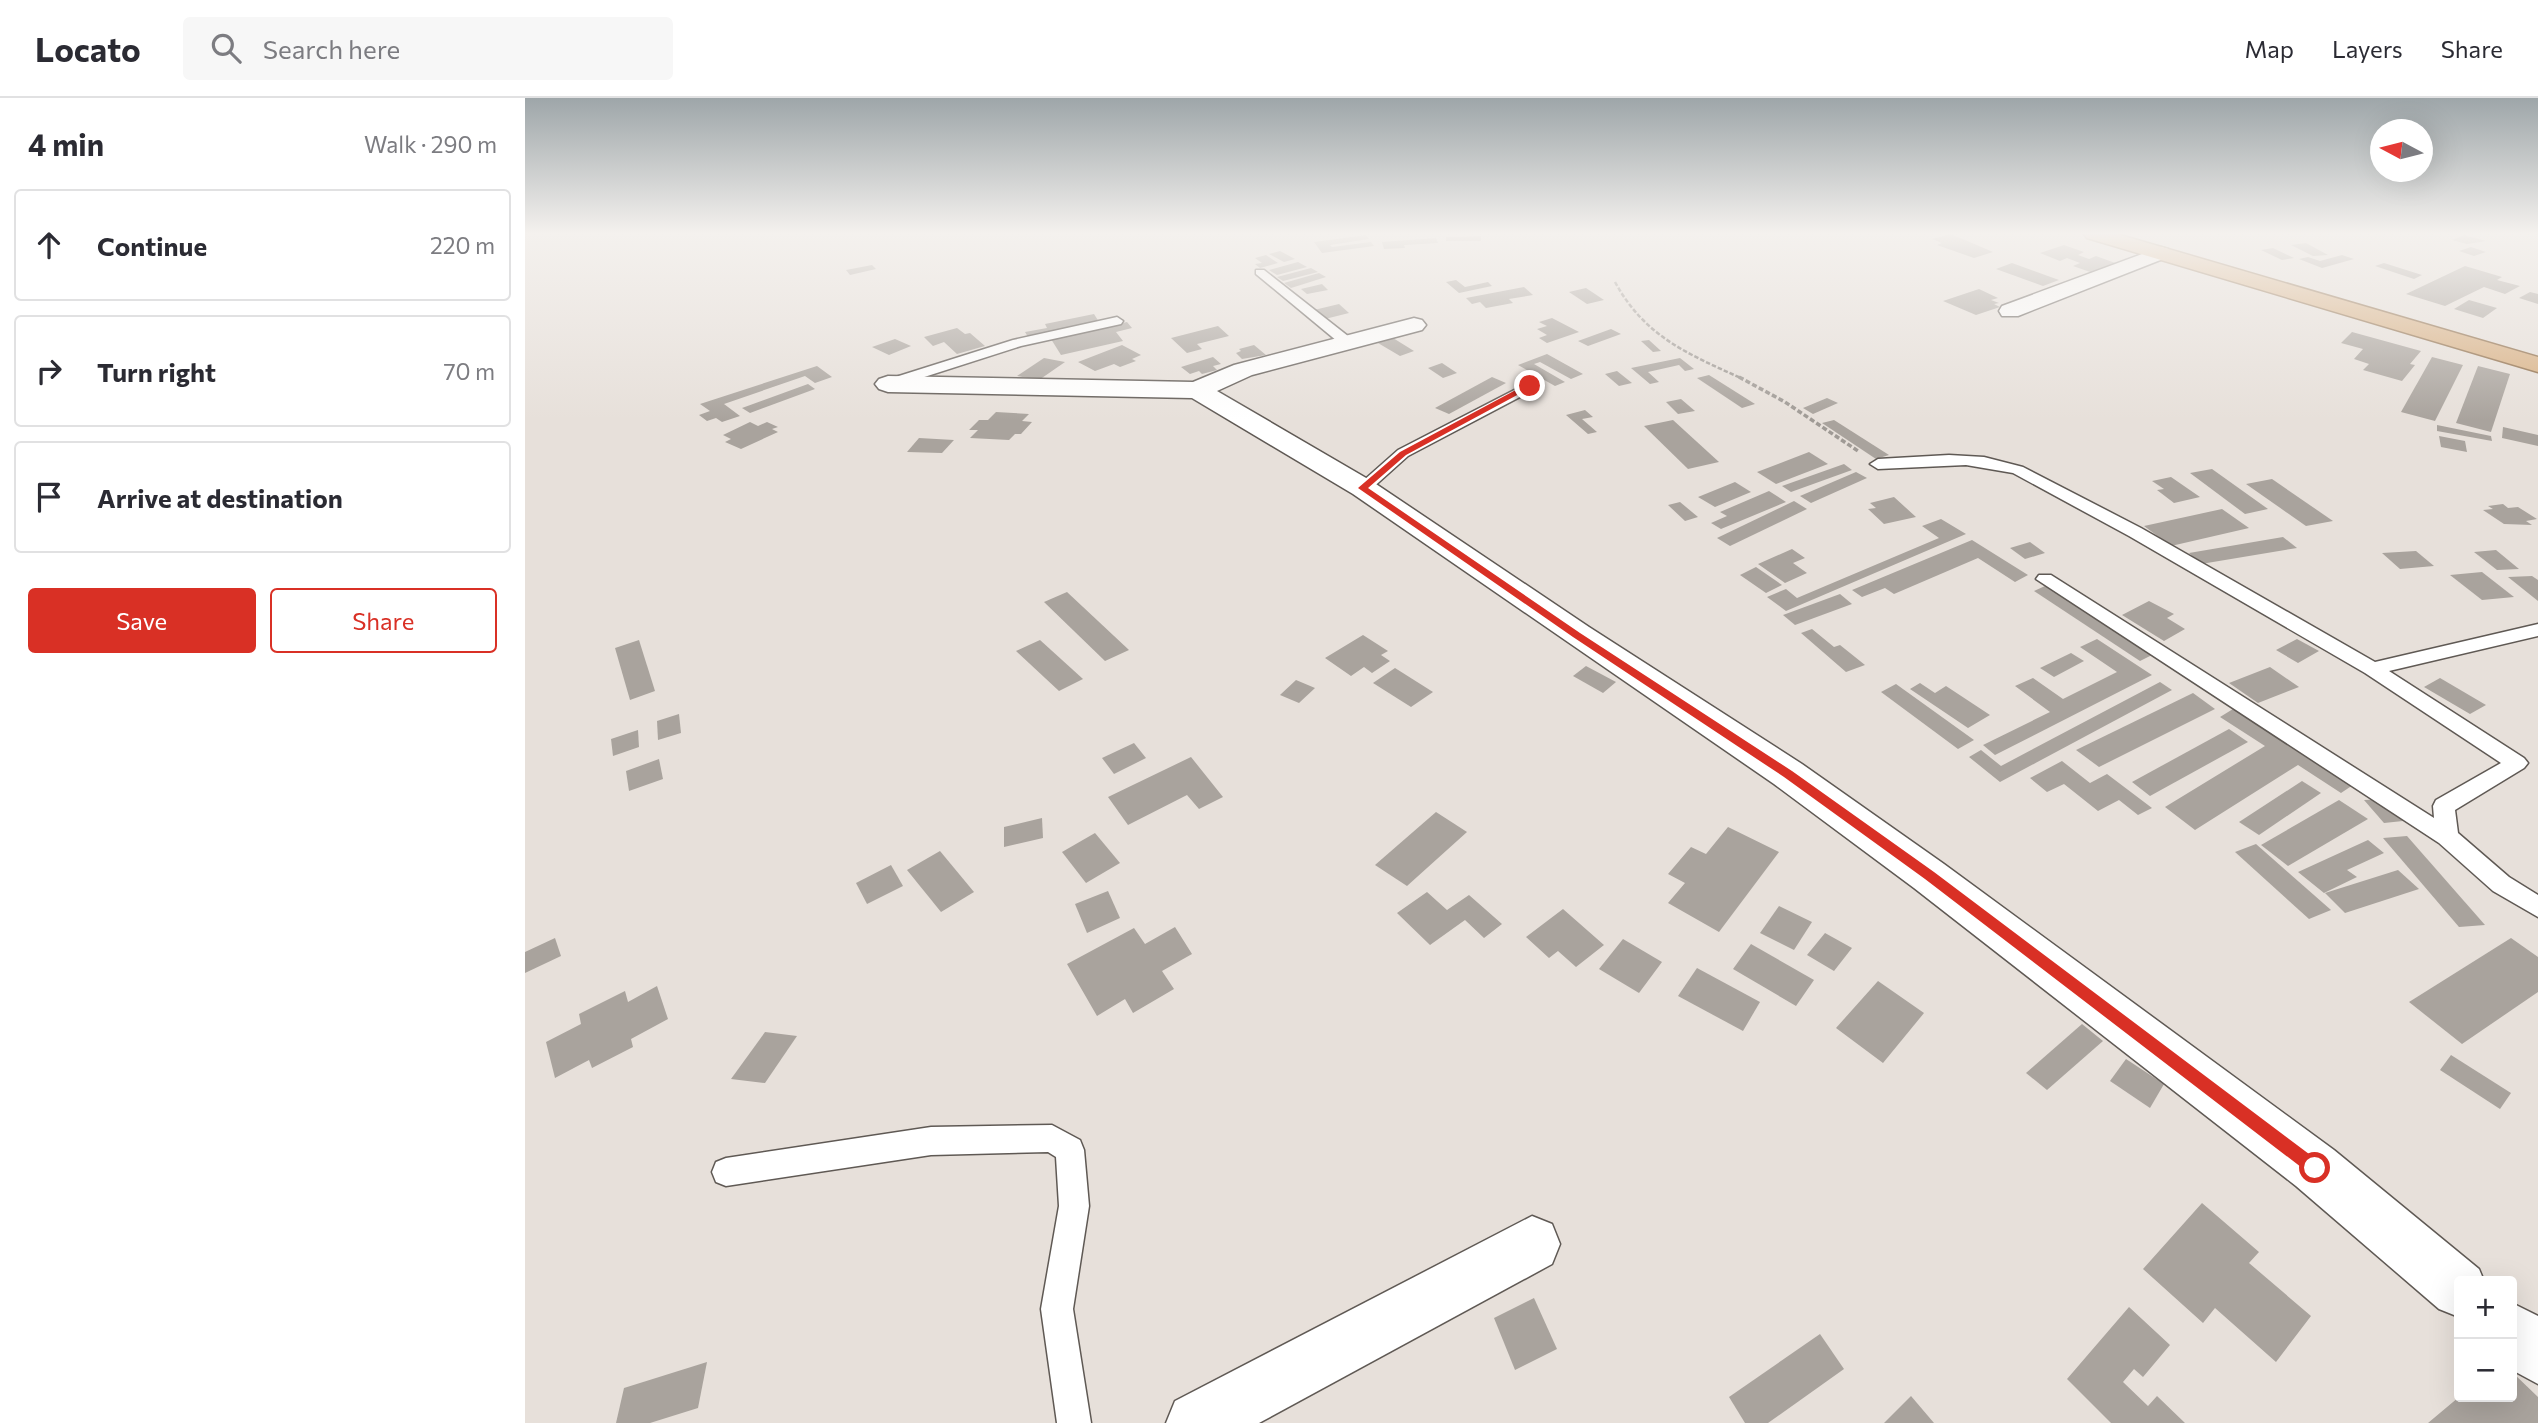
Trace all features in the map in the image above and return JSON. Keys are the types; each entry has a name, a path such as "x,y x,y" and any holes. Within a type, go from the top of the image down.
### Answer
{"highway":[{"path":"2305,296 2538,365"},
{"path":"2356,296 2538,349"}],"street":[{"path":"2010,311 2049,296"},
{"path":"888,384 1197,390 1243,370 1414,325"},
{"path":"1197,390 1363,488 1577,635 1788,774 1929,876 2315,1168 2454,1285"},
{"path":"1197,1423 1532,1244"},
{"path":"2517,1336 2538,1354"}],"lane":[{"path":"1290,296 1348,343"},
{"path":"888,384 1018,343 1117,321"},
{"path":"1363,488 1403,453 1530,386"},
{"path":"1878,464 1956,460 1999,463 2018,471 2135,532 2372,669 2517,763 2444,806 2447,836"},
{"path":"2045,579 2447,836 2501,884 2538,907"},
{"path":"2372,669 2538,630"},
{"path":"726,1172 931,1141 1052,1138 1070,1150 1074,1206 1057,1309 1074,1423"}],"path":[{"path":"1624,296 1633,311 1661,336 1689,355 1760,388 1810,417 1878,464"}],"building":[{"path":"1528,296 1509,299 1513,303 1486,308 1480,302 1472,304 1466,298"},
{"path":"1575,296 1598,296 1604,300 1587,304"},
{"path":"1958,296 1993,296 1998,298 1991,300 1999,303 1994,304 2000,307 1976,315 1943,301"},
{"path":"2412,296 2466,296 2445,306"},
{"path":"2538,296 2538,304 2519,298"},
{"path":"2469,300 2497,308 2483,318 2454,309"},
{"path":"1339,304 1349,313 1325,319 1314,310"},
{"path":"1094,314 1099,322 1028,337 1025,332 1047,328 1045,324"},
{"path":"1552,318 1579,332 1547,343 1539,338 1547,335 1537,329 1547,326 1539,322"},
{"path":"1127,322 1132,328 1116,332 1123,341 1061,355 1051,339"},
{"path":"1218,326 1229,336 1197,344 1202,349 1187,353 1171,338"},
{"path":"957,328 965,334 970,333 985,346 957,354 944,342 933,346 924,337"},
{"path":"1611,329 1621,334 1588,346 1578,341"},
{"path":"2352,332 2421,351 2410,364 2415,365 2402,381 2363,370 2369,364 2354,359 2363,349 2341,343"},
{"path":"1393,338 1414,351 1400,356 1378,343"},
{"path":"895,339 911,346 889,355 872,347"},
{"path":"1649,340 1661,351 1653,352 1641,341"},
{"path":"1122,345 1141,355 1132,359 1136,361 1120,367 1114,364 1095,371 1078,362"},
{"path":"1254,345 1266,355 1242,359 1236,353 1241,351 1239,349"},
{"path":"1547,354 1583,374 1571,379 1540,362 1534,364 1565,382 1555,386 1518,365"},
{"path":"1213,357 1221,364 1213,366 1217,370 1190,374 1181,367"},
{"path":"2432,357 2463,365 2435,421 2401,412"},
{"path":"1044,358 1065,362 1039,380 1017,376"},
{"path":"1680,358 1694,369 1685,371 1679,365 1648,372 1659,382 1650,384 1631,368"},
{"path":"1442,363 1457,373 1443,378 1428,368"},
{"path":"817,366 832,377 815,383 805,376 724,404 740,416 722,422 716,418 707,421 699,415 710,411 700,404"},
{"path":"2478,366 2510,374 2491,432 2456,423"},
{"path":"1617,371 1632,383 1619,386 1605,374"},
{"path":"1709,375 1755,404 1742,408 1697,378"},
{"path":"1492,377 1506,383 1449,414 1435,408"},
{"path":"808,384 815,389 750,413 742,408"},
{"path":"1827,398 1838,403 1813,414 1803,408"},
{"path":"1681,399 1695,411 1678,414 1666,402"},
{"path":"1585,410 1593,417 1582,419 1597,432 1588,434 1566,415"},
{"path":"996,412 1029,414 1022,421 1032,422 1021,434 1015,434 1009,440 970,438 978,430 969,430 979,420 988,420"},
{"path":"1673,420 1719,462 1688,469 1644,426"},
{"path":"1834,420 1889,455 1876,459 1822,423"},
{"path":"750,422 758,426 767,422 778,427 772,429 778,432 741,449 725,442 731,439 723,435"},
{"path":"2437,425 2491,436 2492,441 2437,431"},
{"path":"2503,427 2538,435 2538,446 2502,438"},
{"path":"2439,436 2465,441 2467,452 2441,447"},
{"path":"919,438 954,440 942,453 907,452"},
{"path":"1809,452 1828,464 1776,484 1757,472"},
{"path":"1844,464 1852,470 1791,492 1782,486"},
{"path":"2212,469 2268,509 2245,514 2190,473"},
{"path":"1856,472 1867,478 1811,503 1800,496"},
{"path":"2171,477 2200,497 2174,503 2157,490 2164,489 2152,481"},
{"path":"2272,479 2333,521 2306,526 2246,484"},
{"path":"1735,482 1751,492 1715,507 1698,497"},
{"path":"1769,491 1786,502 1721,529 1711,523 1727,516 1720,512"},
{"path":"1894,497 1916,517 1884,524 1868,509 1876,508 1870,503"},
{"path":"1794,501 1807,509 1730,546 1717,538"},
{"path":"1680,502 1698,517 1685,521 1668,505"},
{"path":"2503,504 2508,508 2518,507 2537,519 2526,521 2532,525 2504,524 2483,510 2493,509 2488,506"},
{"path":"2222,509 2249,528 2171,546 2144,526"},
{"path":"1941,519 1966,534 1786,611 1767,597 1786,589 1797,598 1939,538 1922,526"},
{"path":"2283,537 2297,548 2201,564 2189,553"},
{"path":"1972,540 2028,575 2015,582 1978,558 1894,594 1885,588 1862,597 1852,590"},
{"path":"2030,542 2045,553 2025,559 2010,548"},
{"path":"1792,549 1805,558 1793,563 1807,573 1785,583 1758,564"},
{"path":"2496,550 2519,569 2497,570 2474,552"},
{"path":"2416,551 2434,566 2400,569 2382,553"},
{"path":"1756,567 1782,585 1766,593 1740,575"},
{"path":"2482,572 2514,597 2482,600 2450,575"},
{"path":"2532,576 2538,580 2538,601 2508,577"},
{"path":"2045,586 2152,655 2140,661 2034,591"},
{"path":"1067,592 1129,650 1105,661 1044,602"},
{"path":"1840,594 1852,604 1795,625 1783,615"},
{"path":"2149,601 2174,614 2167,618 2185,629 2164,641 2122,615"},
{"path":"1812,629 1834,647 1840,645 1865,665 1846,672 1801,633"},
{"path":"1363,635 1388,651 1381,655 1390,661 1372,673 1364,667 1351,676 1325,658"},
{"path":"2097,639 2152,675 1995,755 1983,745 2050,712 2015,686 2033,678 2063,699 2117,672 2080,647"},
{"path":"2297,639 2319,651 2298,663 2276,650"},
{"path":"639,640 655,691 630,700 615,648"},
{"path":"1040,640 1083,679 1059,691 1016,651"},
{"path":"2071,653 2084,661 2054,677 2040,668"},
{"path":"1586,666 1616,682 1603,693 1573,676"},
{"path":"2270,667 2299,687 2258,703 2229,683"},
{"path":"1395,668 1433,692 1411,707 1373,683"},
{"path":"2440,678 2486,705 2470,714 2424,687"},
{"path":"1296,680 1315,688 1299,703 1280,695"},
{"path":"2160,682 2172,690 2000,782 1969,757 1981,750 2001,766"},
{"path":"1920,683 1935,693 1946,686 1990,715 1968,728 1910,689"},
{"path":"1896,684 1974,740 1958,749 1881,692"},
{"path":"2193,693 2215,709 2099,767 2076,750"},
{"path":"2233,709 2353,785 2341,793 2298,765 2195,830 2165,807 2265,746 2220,717"},
{"path":"679,714 681,733 658,740 657,721"},
{"path":"2229,729 2248,742 2150,796 2132,782"},
{"path":"638,730 639,747 613,756 611,739"},
{"path":"1134,743 1146,758 1114,774 1102,758"},
{"path":"1191,757 1223,797 1199,809 1187,795 1128,825 1108,797"},
{"path":"659,759 663,779 629,791 626,771"},
{"path":"2062,761 2090,783 2107,774 2152,808 2138,815 2119,800 2098,811 2064,784 2047,792 2030,778"},
{"path":"2302,781 2321,793 2259,835 2239,822"},
{"path":"2384,799 2403,821 2384,823 2364,800"},
{"path":"2339,800 2368,819 2288,866 2261,845"},
{"path":"1436,812 1467,832 1407,886 1375,865"},
{"path":"1042,818 1043,838 1004,847 1004,827"},
{"path":"1728,827 1779,852 1719,932 1668,903 1685,883 1668,874 1691,847 1706,854"},
{"path":"1095,833 1120,863 1086,883 1062,852"},
{"path":"2407,836 2485,925 2459,927 2383,838"},
{"path":"2368,840 2384,853 2347,870 2357,877 2324,893 2298,872"},
{"path":"2256,844 2331,910 2309,919 2235,852"},
{"path":"940,851 974,892 941,912 907,870"},
{"path":"891,865 903,886 867,904 856,883"},
{"path":"2398,870 2419,889 2345,913 2325,893"},
{"path":"1108,891 1120,918 1087,933 1075,904"},
{"path":"1427,892 1447,910 1469,895 1502,924 1484,938 1465,920 1430,945 1397,913"},
{"path":"1779,906 1812,922 1794,950 1760,933"},
{"path":"1563,909 1604,945 1576,967 1558,951 1549,958 1526,937"},
{"path":"1175,927 1192,954 1162,971 1174,989 1133,1013 1125,999 1097,1016 1067,964 1134,928 1145,944"},
{"path":"1825,933 1852,948 1834,971 1807,955"},
{"path":"555,938 561,956 525,973 525,952"},
{"path":"2511,938 2538,957 2538,992 2462,1044 2409,1002"},
{"path":"1623,939 1662,962 1639,993 1599,969"},
{"path":"1751,944 1814,980 1796,1006 1733,969"},
{"path":"1697,968 1760,1002 1743,1031 1678,996"},
{"path":"1878,981 1924,1013 1883,1063 1836,1028"},
{"path":"657,986 668,1019 631,1039 633,1047 592,1068 589,1060 555,1078 546,1042 581,1024 579,1014 625,991 628,1002"},
{"path":"2082,1024 2103,1041 2047,1090 2026,1073"},
{"path":"765,1032 797,1036 765,1083 731,1079"},
{"path":"2451,1055 2511,1093 2500,1109 2440,1070"},
{"path":"2126,1059 2164,1084 2150,1108 2110,1081"},
{"path":"2202,1203 2259,1252 2249,1263 2311,1316 2276,1362 2215,1308 2203,1323 2143,1269"},
{"path":"1534,1298 1557,1349 1515,1370 1494,1318"},
{"path":"2129,1307 2170,1345 2143,1377 2134,1369 2123,1382 2148,1406 2157,1396 2185,1423 2111,1423 2067,1379"},
{"path":"1820,1334 1844,1369 1768,1423 1745,1423 1729,1397"},
{"path":"707,1362 698,1408 650,1423 616,1423 624,1388"},
{"path":"2517,1377 2538,1397 2538,1423 2428,1423 2454,1401 2517,1402"},
{"path":"1911,1396 1934,1423 1884,1423"}],"route":[{"path":"1530,386 1403,453 1363,488 1577,635 1788,774 1929,876 2315,1168"}]}
